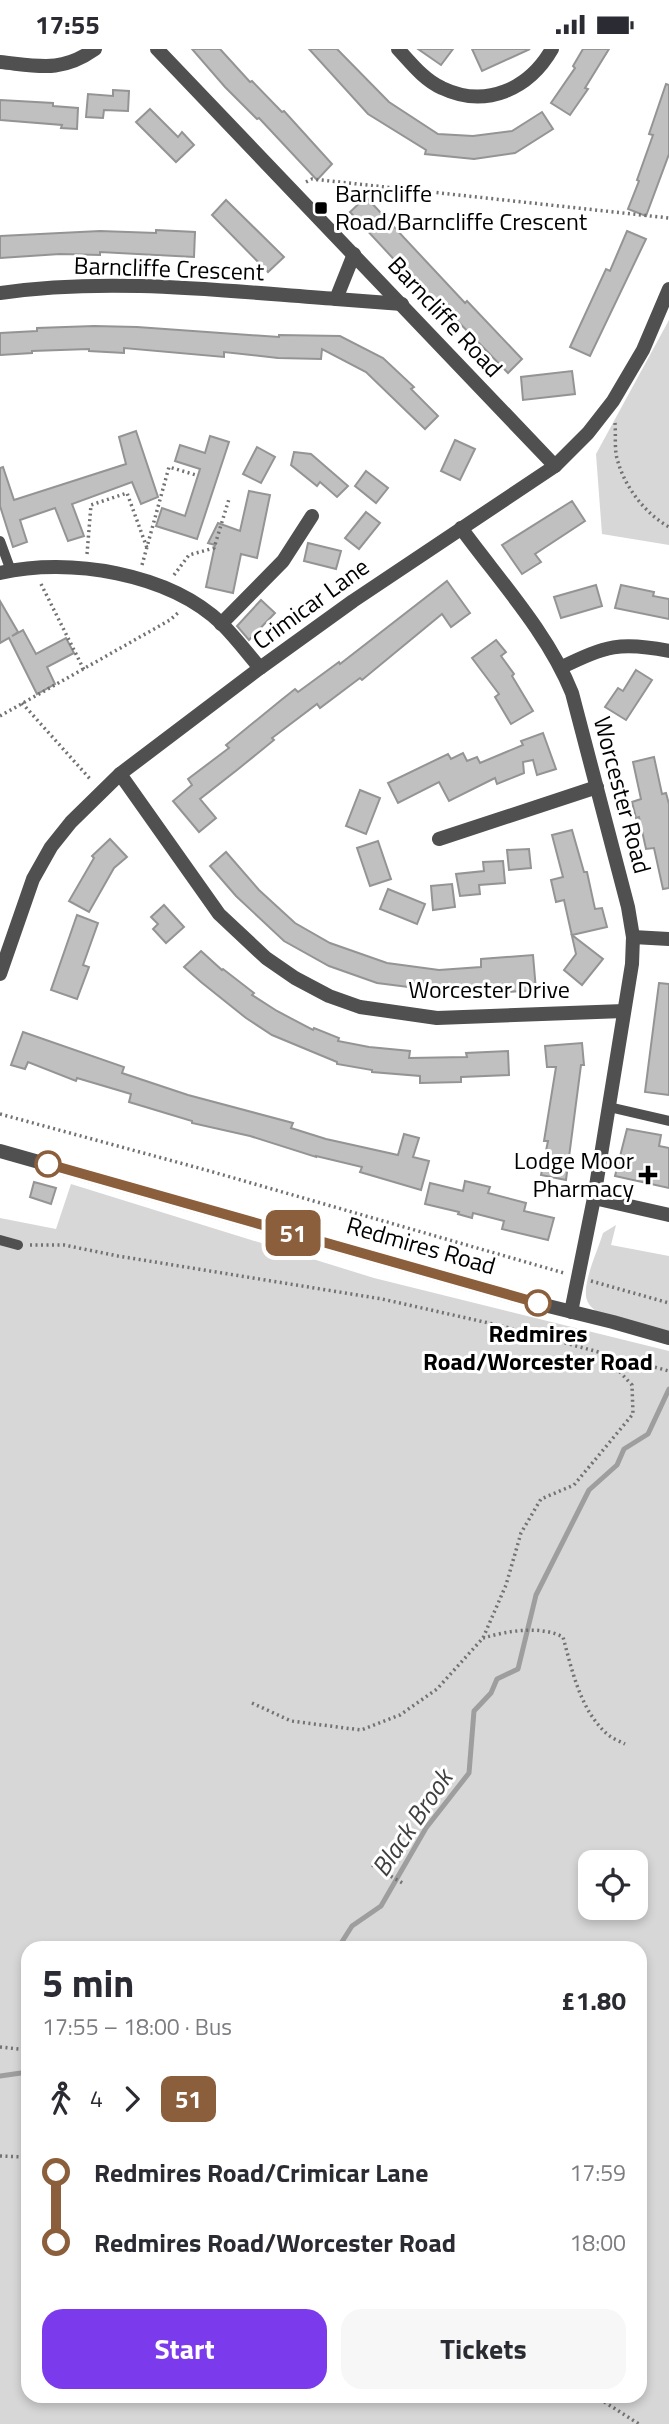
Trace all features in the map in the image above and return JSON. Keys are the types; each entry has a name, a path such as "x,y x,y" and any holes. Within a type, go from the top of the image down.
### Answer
{"street":[{"path":"0,62 66,65 95,49"},
{"name":"Barncliffe Road","path":"157,49 555,466"},
{"path":"398,49 426,78 442,88 475,95 501,93 524,83 536,72 552,49"},
{"path":"336,299 354,254"},
{"name":"Barncliffe Crescent","path":"0,293 98,286 186,289 402,304"},
{"name":"Crimicar Lane","path":"0,974 4,951 33,879 71,822 120,774 260,669 353,601 555,466 588,433 613,401 643,350 669,289"},
{"path":"221,624 283,561 312,516"},
{"name":"Worcester Road","path":"461,528 562,667 572,692 597,787 628,907 633,937 632,964 594,1198 571,1312"},
{"path":"5,572 32,568 86,568 164,589 187,600 221,624 260,669"},
{"path":"562,667 598,650 616,645 640,645 669,651"},
{"name":"Worcester Drive","path":"120,774 219,913 266,958 295,978 330,996 360,1007 437,1018 624,1011"},
{"path":"439,839 597,787"},
{"path":"633,937 669,939"},
{"name":"Redmires Road","path":"0,1151 669,1338"},
{"path":"594,1198 669,1215"}],"lane":[{"path":"0,541 5,572"},
{"path":"609,1107 669,1121"},
{"path":"0,1240 18,1245"}],"path":[{"path":"290,189 312,179 669,218"},
{"path":"613,401 617,461 631,489 653,518 669,527"},
{"path":"136,580 169,467 196,475"},
{"path":"86,568 91,505 127,493 147,548"},
{"path":"164,589 189,555 214,548 229,499"},
{"path":"32,568 84,670"},
{"path":"0,716 170,620 187,600"},
{"path":"22,703 101,792"},
{"path":"0,1114 180,1162 669,1303"},
{"path":"18,1245 64,1245 382,1299 502,1326 669,1371"},
{"path":"252,1703 291,1721 361,1730 400,1715 437,1689 483,1638 506,1585 521,1533 541,1499 574,1485 633,1414 632,1385 601,1352"},
{"path":"483,1638 505,1631 552,1631 563,1637 586,1708 607,1734 625,1744"},
{"path":"372,1865 404,1884"},
{"path":"0,2047 21,2049"},
{"path":"0,2156 21,2157"},
{"path":"606,2403 639,2424"}],"shaded area":[{"path":"669,320 669,545 602,534 596,454"},
{"path":"71,1184 374,1278 669,1351 669,2424 0,2424 0,1218 56,1229"},
{"path":"616,1225 611,1245 669,1256 669,1338 621,1324 597,1312 589,1304 586,1289 592,1265 603,1233"}],"building":[{"path":"192,49 220,49 250,82 284,111 332,164 317,180 259,118 225,87"},
{"path":"309,49 337,49 389,102 438,134 473,136 512,131 542,112 553,129 515,153 474,159 425,154 426,150 368,114"},
{"path":"418,49 453,49 441,65"},
{"path":"472,49 530,49 482,71"},
{"path":"583,49 609,49 585,88 588,89 570,115 551,103 575,68 573,66"},
{"path":"666,84 669,85 669,154 646,216 628,209 653,135 649,134"},
{"path":"113,90 129,91 128,111 104,110 103,118 86,117 88,94 113,96"},
{"path":"0,100 53,103 53,106 78,108 77,129 61,128 62,125 0,120"},
{"path":"150,109 178,137 182,132 194,145 176,162 136,122"},
{"path":"366,197 465,303 467,301 522,359 508,373 446,309 443,311 350,212"},
{"path":"226,200 284,257 268,272 212,215"},
{"path":"156,230 195,232 194,257 100,252 100,255 60,254 0,258 0,236 100,231 156,233"},
{"path":"627,231 646,239 590,356 570,347 606,269 610,271"},
{"path":"94,326 279,337 340,336 383,358 414,387 411,389 438,416 425,429 366,372 322,349 321,359 224,352 224,357 124,348 124,353 89,349 0,355 0,333 37,331 37,328"},
{"path":"572,371 575,394 523,400 521,377"},
{"path":"136,431 158,497 141,504 132,482 72,504 84,536 68,541 55,508 20,520 27,542 13,547 0,506 0,468 3,467 14,500 126,464 119,437"},
{"path":"210,436 229,442 197,539 156,526 162,508 185,516 200,469 175,461 180,445 205,453"},
{"path":"455,440 475,449 460,480 441,471"},
{"path":"257,447 275,457 261,483 243,474"},
{"path":"294,452 311,454 348,486 337,497 320,482 317,486 291,465"},
{"path":"366,471 388,488 376,503 355,486"},
{"path":"249,491 270,495 257,558 241,554 233,593 206,587 215,545 208,543 218,523 240,531"},
{"path":"572,501 585,521 535,554 541,562 522,574 502,545"},
{"path":"366,512 380,523 359,549 345,538"},
{"path":"308,543 341,551 336,569 304,561"},
{"path":"447,581 470,613 451,627 442,614 362,680 360,678 320,708 317,704 272,738 274,740 200,799 216,818 199,832 173,801 192,785 188,779 229,748 226,745 295,689 298,692 339,662 340,664"},
{"path":"596,585 602,606 561,618 554,597"},
{"path":"621,585 654,592 653,596 669,599 669,619 615,608"},
{"path":"261,600 275,613 249,640 237,626"},
{"path":"0,601 18,632 12,636 23,630 36,654 66,638 74,653 47,667 55,684 37,694 9,638 0,643"},
{"path":"496,640 506,652 501,656 514,674 512,676 533,711 511,724 495,697 499,694 472,658"},
{"path":"636,670 652,680 626,720 605,707 618,688 623,691"},
{"path":"543,733 556,769 537,775 533,760 523,762 524,773 497,784 495,778 449,801 439,782 398,803 388,783 448,754 451,759 463,753 467,761 477,757 480,763 523,745 521,741"},
{"path":"654,757 662,794 666,793 669,804 669,888 663,889 654,848 646,849 639,817 636,818 632,802 641,799 633,762"},
{"path":"360,790 380,798 366,834 346,826"},
{"path":"572,830 584,872 587,872 595,909 602,908 607,927 572,935 603,959 582,985 564,970 576,954 564,900 556,902 551,880 563,877 552,835"},
{"path":"110,839 127,857 114,868 89,912 69,901 94,858 92,856"},
{"path":"378,841 391,879 370,886 357,848"},
{"path":"529,849 531,868 509,870 507,850"},
{"path":"226,852 259,890 295,923 330,943 387,963 439,970 481,967 481,959 533,955 536,990 483,994 483,987 432,990 377,983 329,966 284,941 236,896 210,866"},
{"path":"503,861 505,883 479,885 480,894 460,896 456,874 484,871 483,862"},
{"path":"452,884 455,907 433,910 431,886"},
{"path":"388,889 425,904 417,924 380,909"},
{"path":"164,905 184,927 166,943 153,929 158,924 151,917"},
{"path":"77,915 98,923 83,965 89,967 77,999 51,990"},
{"path":"201,951 254,993 252,995 313,1030 314,1028 339,1038 338,1041 410,1051 409,1058 467,1057 466,1053 508,1051 509,1075 461,1077 461,1082 420,1083 420,1076 372,1072 337,1064 272,1035 201,982 184,967"},
{"path":"659,983 669,984 669,1095 645,1092"},
{"path":"23,1032 124,1067 122,1073 188,1095 293,1123 291,1128 326,1139 398,1155 404,1134 419,1138 413,1157 429,1161 421,1190 360,1172 362,1167 192,1123 129,1102 131,1094 77,1078 76,1081 28,1062 25,1069 11,1065"},
{"path":"582,1043 584,1065 581,1065 566,1180 541,1175 548,1141 544,1141 556,1067 547,1067 545,1046"},
{"path":"627,1129 661,1135 659,1146 669,1148 669,1188 615,1176"},
{"path":"465,1181 490,1187 488,1193 526,1203 524,1211 554,1218 548,1240 502,1229 504,1221 473,1213 472,1218 425,1204 430,1183 463,1191"},
{"path":"34,1182 56,1188 51,1204 30,1197"}],"waterway":[{"name":"Black Brook","path":"342,1941 352,1926 381,1906 426,1828 469,1773 474,1711 491,1693 497,1679 518,1669 536,1595 589,1490 617,1465 624,1449 648,1434 669,1389"},
{"name":"Black Brook","path":"0,2076 21,2073"}],"bus line":[{"name":"51","path":"48,1164 538,1303"}],"place":[{"name":"Barncliffe Road/Barncliffe Crescent","path":"321,208"},
{"name":"Lodge Moor Pharmacy","path":"648,1175"},
{"name":"Redmires Road/Worcester Road","path":"538,1303"}]}
